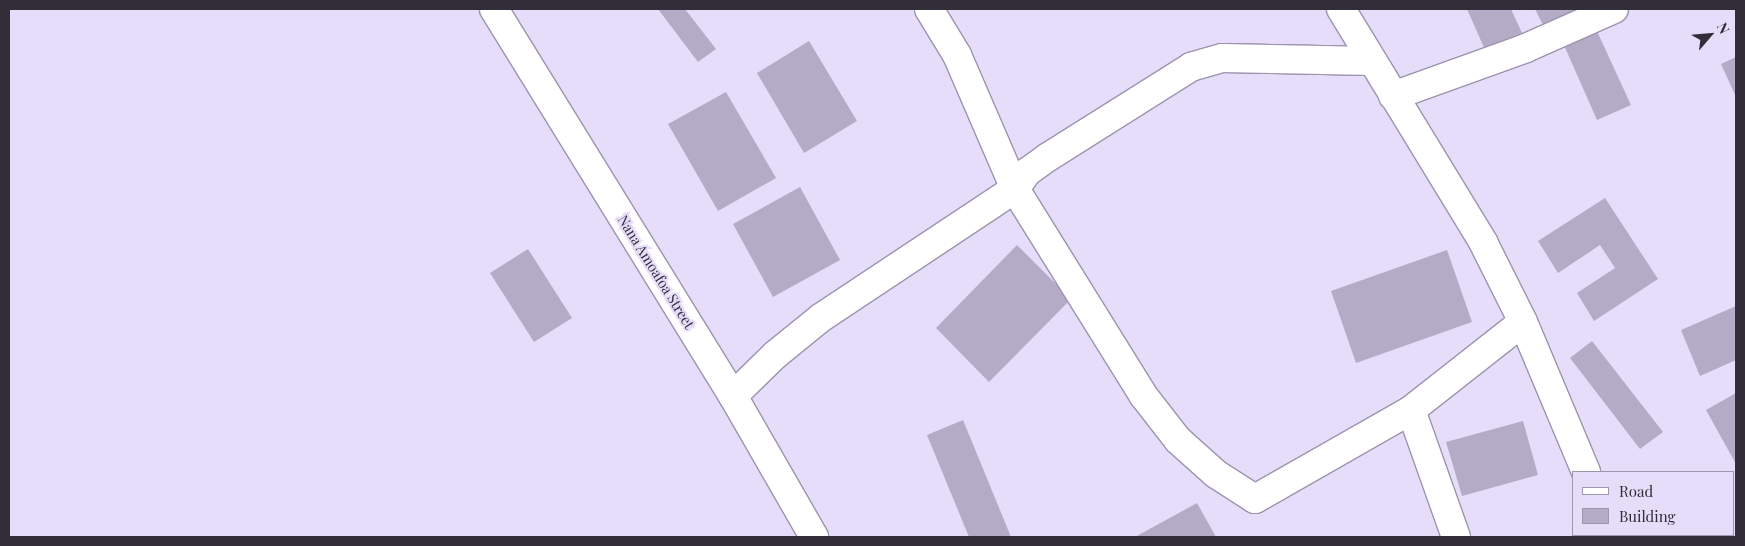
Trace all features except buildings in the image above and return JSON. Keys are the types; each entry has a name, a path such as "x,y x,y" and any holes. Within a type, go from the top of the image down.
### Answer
{"street":[{"name":"Nana Amoafoa Street","path":"494,9 733,396 814,537"},
{"path":"929,9 957,55 1015,189 1143,395 1172,432 1216,474 1255,499 1411,410 1523,322"},
{"path":"1341,9 1483,242 1523,322 1586,471"},
{"path":"1393,96 1526,48 1614,9"},
{"path":"733,396 775,355 822,318 1015,189 1028,172 1048,157 1191,67 1222,58 1372,61"},
{"path":"1411,410 1456,537"}]}
